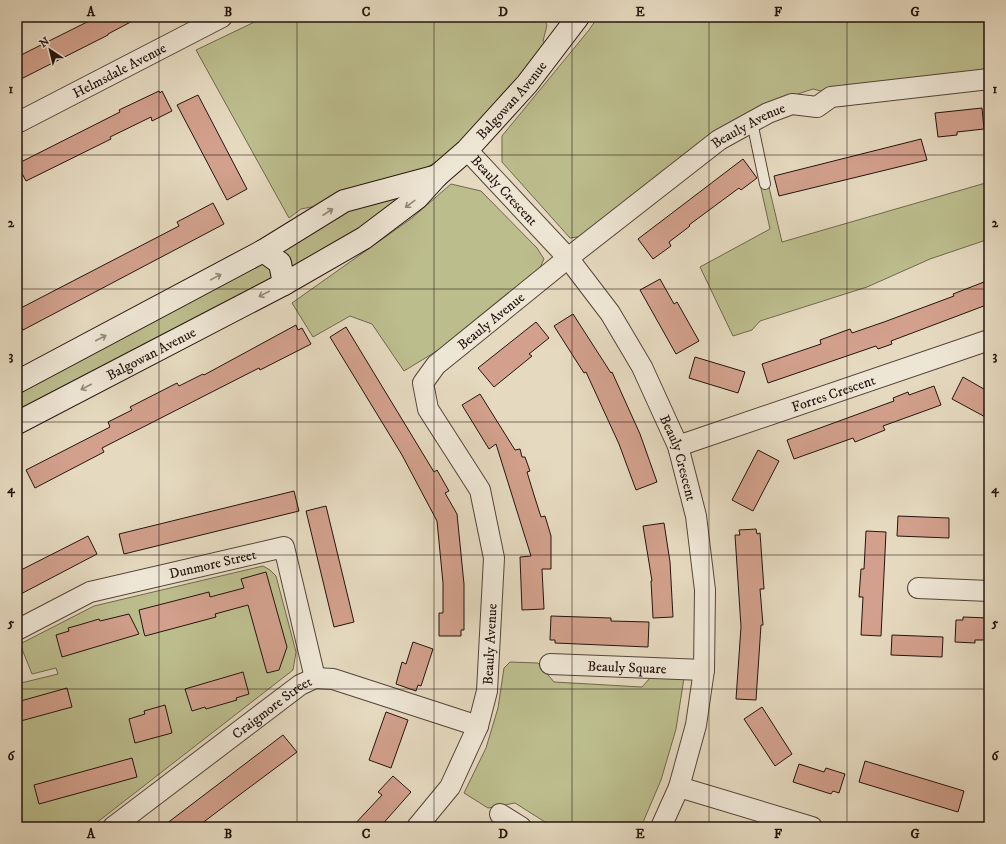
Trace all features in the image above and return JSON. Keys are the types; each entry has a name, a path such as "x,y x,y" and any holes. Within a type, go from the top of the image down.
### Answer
{"street":[{"name":"Helmsdale Avenue","path":"17,123 222,17"},
{"name":"Balgowan Avenue","path":"17,423 284,284 364,238 417,198 437,176 467,150 527,84 576,18"},
{"name":"Beauly Avenue","path":"417,827 450,787 478,726 487,691 494,558 480,490 428,409 423,383 436,364 719,140 768,113 792,104 817,107 831,97 989,79"},
{"name":"Beauly Crescent","path":"467,150 568,258 610,313 638,360 678,446 696,516 705,590 704,670 696,725 679,787 662,827"},
{"name":"Balgowan Avenue","path":"17,382 263,251 344,201 437,176"},
{"path":"263,251 280,263 284,284"},
{"name":"Forres Crescent","path":"678,446 989,340"},
{"name":"Dunmore Street","path":"17,630 90,592 284,547 315,678"},
{"path":"918,588 989,591"},
{"name":"Beauly Square","path":"550,664 704,670"},
{"name":"Craigmore Street","path":"113,827 300,685 315,678 333,679 478,726"},
{"path":"679,787 812,827"},
{"path":"500,814 521,827"}],"lane":[{"path":"752,122 764,184"}],"green space":[{"path":"265,17 543,17 547,25 543,41 547,44 481,122 449,154 414,175 327,204 301,209 289,218 196,50"},
{"path":"598,17 989,17 989,70 933,75 928,81 825,92 813,89 764,105 584,236 570,238 502,162 502,136"},
{"path":"989,182 989,239 930,259 867,287 760,321 752,330 733,336 700,267 770,229 760,184 768,183 782,242"},
{"path":"451,184 481,191 537,248 544,259 539,270 445,346 404,371 372,324 350,316 313,337 292,303 412,218"},
{"path":"414,194 289,273 275,251 343,208"},
{"path":"259,260 274,266 271,284 17,417 17,388"},
{"path":"263,566 276,576 296,652 293,670 91,827 17,827 17,684 58,674 56,668 32,674 20,644 94,606"},
{"path":"510,662 538,663 554,682 642,687 651,677 684,678 676,729 661,780 641,827 553,827 515,803 488,808 464,793 486,748 498,708 504,668"}],"building":[{"path":"97,17 140,17 17,81 17,57"},
{"path":"159,91 160,93 162,91 172,111 152,121 151,117 110,137 111,139 26,181 17,164 120,112 119,110"},
{"path":"198,95 247,189 227,200 177,105"},
{"path":"982,108 984,129 957,132 957,135 938,137 935,113"},
{"path":"921,139 927,160 779,196 774,176"},
{"path":"743,159 757,178 741,190 739,188 689,225 690,226 669,242 671,246 653,259 638,239"},
{"path":"213,203 224,224 23,330 17,319 17,310 179,226 177,222"},
{"path":"660,279 674,304 677,302 699,341 676,354 640,290"},
{"path":"984,282 985,285 989,283 989,304 891,341 892,344 878,349 876,346 768,383 762,364 821,344 820,340 850,329 852,333 884,322 954,296 953,294"},
{"path":"573,314 611,373 612,372 640,434 657,482 636,490 619,444 586,372 584,373 554,326"},
{"path":"536,322 549,338 529,354 532,356 494,387 478,368"},
{"path":"296,325 298,330 302,328 311,344 260,370 259,368 102,448 104,452 35,488 26,470 110,427 108,422 132,410 130,407 177,383 179,386 203,374 204,375"},
{"path":"346,327 434,472 437,470 449,491 445,493 457,514 464,584 464,630 461,630 461,636 439,636 439,613 443,613 443,583 437,521 402,455 330,337"},
{"path":"695,357 745,372 738,393 689,378"},
{"path":"963,377 989,392 989,419 952,399"},
{"path":"934,386 941,405 883,426 885,430 855,442 853,438 794,459 787,440 894,401 893,398 908,392 909,395"},
{"path":"480,394 515,450 520,449 522,457 525,457 530,471 527,472 541,517 545,516 551,536 551,569 542,569 544,609 522,610 520,557 531,556 496,444 489,449 462,405"},
{"path":"758,450 779,461 753,511 732,500"},
{"path":"294,491 299,511 124,554 119,534"},
{"path":"326,506 354,622 334,627 306,511"},
{"path":"898,516 949,518 949,538 897,536"},
{"path":"664,523 670,562 673,617 653,618 652,581 643,526"},
{"path":"756,529 757,534 760,533 764,589 760,589 763,625 761,625 756,700 736,699 741,627 735,535 740,535 739,530"},
{"path":"866,531 886,532 881,636 861,635 863,597 859,597 861,569 864,569"},
{"path":"88,536 97,554 17,596 17,572"},
{"path":"266,572 287,647 279,670 267,673 248,605 215,614 216,617 145,636 139,610 209,592 210,597 244,588 241,579"},
{"path":"129,614 139,634 62,657 56,635 69,631 68,628 99,619 100,621"},
{"path":"551,616 611,618 611,621 649,622 648,647 555,643 555,640 550,640"},
{"path":"963,617 989,618 989,640 975,640 975,643 955,642 956,620 963,620"},
{"path":"892,635 943,637 942,657 891,655"},
{"path":"413,642 433,649 421,686 418,685 416,691 396,684 402,662 406,664"},
{"path":"243,672 249,694 236,698 237,700 206,709 205,707 192,711 185,689"},
{"path":"67,688 72,707 17,722 17,702"},
{"path":"165,705 172,733 135,743 129,719 145,714 144,711"},
{"path":"762,707 792,754 775,766 744,719"},
{"path":"386,712 408,720 391,768 369,760"},
{"path":"283,735 297,752 197,827 162,827"},
{"path":"132,758 137,777 39,804 34,785"},
{"path":"865,761 964,791 958,812 859,782"},
{"path":"799,764 824,772 826,768 845,774 839,793 833,791 831,794 793,782"},
{"path":"393,776 411,792 380,827 352,827 382,795 378,792"}]}
